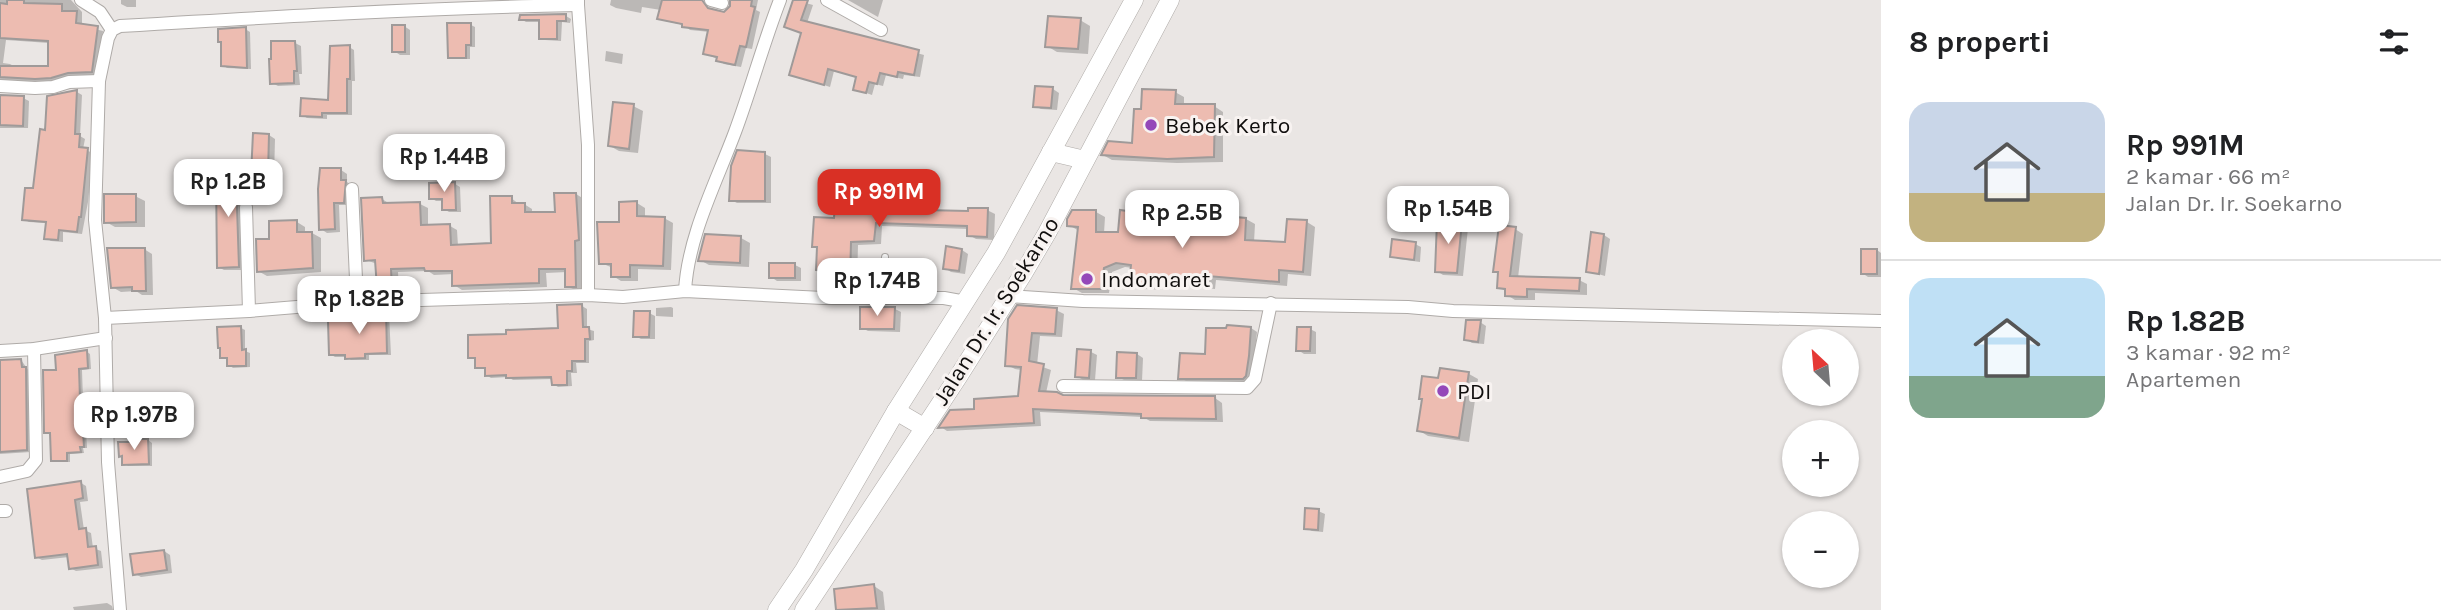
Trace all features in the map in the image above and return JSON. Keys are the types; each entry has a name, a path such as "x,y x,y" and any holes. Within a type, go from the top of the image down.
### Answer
{"main road":[{"name":"Jalan Dr. Ir. Soekarno","path":"778,610 896,411 996,253 1134,0"},
{"name":"Jalan Dr. Ir. Soekarno","path":"804,610 925,428 1047,233 1170,0"},
{"path":"1051,152 1085,160"},
{"path":"896,411 925,428"}],"street":[{"path":"685,291 686,270 704,213 736,130 780,0"},
{"path":"827,0 881,30"},
{"path":"79,1 100,12 112,30"},
{"path":"120,610 108,463 105,318 94,220 99,81 112,30 120,26 425,6 578,3 588,145 587,295"},
{"path":"0,86 36,88 69,82 99,81"},
{"path":"352,189 357,302"},
{"path":"246,207 249,311"},
{"path":"105,318 249,311 357,302 587,295 623,297 685,291 823,298 944,298 966,302"},
{"path":"1007,296 1083,301 1271,303 1486,312 1881,321"},
{"path":"1063,386 1247,388 1255,379 1271,303"},
{"path":"0,351 106,338"},
{"path":"0,477 27,471 36,460 34,348"}],"lane":[{"path":"882,298 885,257"}],"building":[{"path":"7,0 62,4 62,11 77,11 76,23 98,26 92,72 35,79 0,77 0,66 48,66 48,41 0,38 0,3 7,4"},
{"path":"662,0 702,0 708,8 724,12 730,6 730,0 752,0 751,6 755,7 746,47 740,46 735,65 716,61 717,57 703,54 708,30 682,27 682,24 657,19"},
{"path":"793,0 808,0 801,20 919,50 914,75 898,72 897,77 880,73 877,84 869,82 866,93 853,90 856,77 828,69 824,85 789,75 801,33 784,27"},
{"path":"566,14 566,21 557,21 557,39 539,39 539,20 519,20 520,15"},
{"path":"1048,16 1081,18 1078,49 1045,47"},
{"path":"447,23 471,23 471,45 466,45 466,58 448,58"},
{"path":"392,25 405,25 405,52 392,52"},
{"path":"246,27 247,68 221,66 218,29"},
{"path":"271,41 295,41 297,71 294,71 294,83 270,84"},
{"path":"350,45 347,113 322,113 322,117 300,116 301,98 328,100 330,46"},
{"path":"1035,86 1053,87 1051,108 1033,107"},
{"path":"1142,89 1176,90 1175,104 1215,104 1214,157 1167,159 1101,155 1108,141 1132,143 1134,109 1141,109"},
{"path":"77,90 75,134 80,134 79,147 88,148 81,217 77,232 59,230 58,240 44,239 46,222 22,220 25,188 33,188 40,129 45,130 47,96"},
{"path":"0,95 24,96 23,126 0,125"},
{"path":"613,102 634,104 629,149 608,146"},
{"path":"253,133 269,134 268,175 251,175"},
{"path":"737,150 765,152 765,201 729,201 731,166"},
{"path":"320,168 341,168 341,180 346,180 344,203 334,203 335,229 319,230"},
{"path":"216,175 243,175 243,199 237,207 239,267 217,268"},
{"path":"455,182 456,210 442,210 442,199 429,199 429,183"},
{"path":"554,193 576,193 579,240 575,241 576,287 565,287 565,269 539,269 539,283 452,286 452,271 425,271 424,268 391,269 392,288 377,288 375,260 364,261 361,198 382,197 383,203 420,202 421,225 450,224 451,245 491,243 490,196 512,196 512,203 525,203 525,212 555,212"},
{"path":"104,194 136,194 136,222 104,223"},
{"path":"637,201 637,216 665,217 663,266 630,265 630,277 611,277 611,264 599,264 597,222 619,222 619,202"},
{"path":"835,202 892,204 924,207 924,210 968,211 968,208 988,208 987,237 967,236 967,226 876,223 874,241 851,242 850,281 834,280 834,271 816,270 817,247 812,247 814,217 834,218"},
{"path":"1072,210 1096,210 1096,232 1118,232 1120,210 1134,212 1133,228 1156,230 1158,212 1180,215 1181,212 1246,218 1245,240 1285,242 1287,219 1307,220 1303,272 1279,270 1279,282 1208,276 1207,285 1153,279 1152,286 1129,283 1131,265 1116,263 1104,268 1101,289 1071,289 1078,227 1067,226"},
{"path":"297,220 297,232 312,232 313,268 257,272 256,239 269,239 269,221"},
{"path":"1437,221 1462,222 1457,273 1435,272"},
{"path":"1499,225 1516,227 1510,276 1580,278 1579,291 1527,289 1527,297 1505,296 1505,289 1497,288 1498,272 1493,272"},
{"path":"1591,232 1604,234 1599,274 1586,272"},
{"path":"705,234 741,236 740,263 698,261"},
{"path":"1392,239 1416,242 1414,260 1390,257"},
{"path":"946,246 962,249 959,271 943,269"},
{"path":"107,248 145,248 146,291 132,291 132,287 111,288"},
{"path":"1861,249 1877,249 1877,274 1861,274"},
{"path":"769,263 795,263 795,278 769,278"},
{"path":"582,304 583,327 589,327 590,339 585,339 585,361 572,361 572,371 567,371 567,385 552,385 551,377 485,376 485,368 475,368 475,358 468,358 468,335 558,328 557,305"},
{"path":"1017,305 1057,308 1055,334 1032,333 1029,361 1044,364 1039,391 1063,395 1215,396 1216,419 1141,418 1141,414 1033,409 1034,423 938,428 950,410 974,409 974,399 1018,396 1021,367 1005,366 1008,319"},
{"path":"860,307 895,307 894,329 860,329"},
{"path":"366,310 386,310 387,353 365,354 365,358 345,359 345,355 329,355 328,321 364,320"},
{"path":"634,311 650,311 649,337 633,337"},
{"path":"1466,320 1481,320 1478,342 1464,340"},
{"path":"1227,325 1251,327 1246,376 1243,379 1178,379 1180,353 1205,354 1206,328 1226,328"},
{"path":"241,326 242,350 246,349 246,366 227,366 227,358 220,358 217,327"},
{"path":"1297,327 1311,327 1310,351 1296,351"},
{"path":"1077,349 1091,350 1089,378 1075,377"},
{"path":"87,350 88,368 79,369 80,399 90,398 91,412 82,413 84,447 80,447 81,452 67,453 67,461 51,461 50,433 44,433 43,370 56,370 55,355"},
{"path":"1117,352 1137,353 1136,378 1116,378"},
{"path":"21,359 22,367 26,367 27,450 0,452 0,360"},
{"path":"1440,368 1469,372 1459,438 1417,431 1422,376 1438,378"},
{"path":"137,439 148,439 149,464 122,465 118,442 137,442"},
{"path":"81,481 83,498 75,500 79,529 86,528 88,547 96,546 98,565 69,569 67,554 35,558 27,489"},
{"path":"1305,508 1319,509 1318,530 1304,529"},
{"path":"164,550 167,570 133,575 130,554"},
{"path":"874,584 877,608 836,610 834,589"}],"place":[{"name":"Bebek Kerto","path":"1151,125"},
{"name":"Indomaret","path":"1087,279"},
{"name":"PDI","path":"1443,391"}]}
